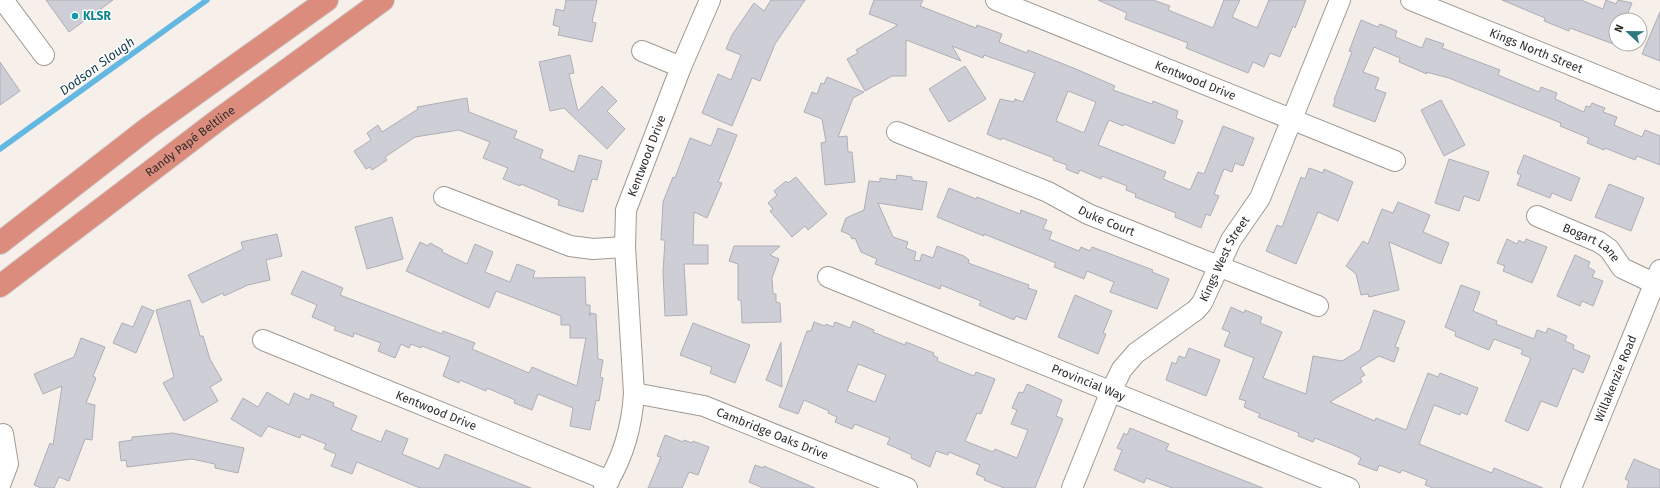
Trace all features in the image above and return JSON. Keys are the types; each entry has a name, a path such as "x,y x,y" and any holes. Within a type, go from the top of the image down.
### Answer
{"highway":[{"path":"0,243 148,128 327,0"},
{"name":"Randy Papé Beltline","path":"0,286 218,120 383,0"}],"street":[{"path":"3,0 44,55"},
{"name":"Kentwood Drive","path":"264,340 607,484 626,443 633,410 634,393 625,247 625,216 627,204 681,67 710,0"},
{"name":"Kentwood Drive","path":"996,0 1394,161"},
{"name":"Kings West Street","path":"1072,488 1111,391 1122,369 1129,360 1199,306 1211,287 1234,234 1260,198 1340,0"},
{"name":"Kings North Street","path":"1411,0 1660,101"},
{"path":"642,52 681,67"},
{"name":"Duke Court","path":"897,132 1048,192 1088,214 1318,306"},
{"path":"444,197 570,246 593,249 625,247"},
{"name":"Bogart Lane","path":"1537,216 1599,242 1609,249 1622,268 1658,280"},
{"name":"Provincial Way","path":"828,277 1350,488"},
{"name":"Willakenzie Road","path":"1571,488 1658,280"},
{"name":"Cambridge Oaks Drive","path":"634,393 704,406 907,488"},
{"path":"0,485 8,464 3,434"}],"building":[{"name":"KLSR","path":"46,0 113,0 69,32"},
{"path":"566,0 597,0 592,22 596,23 592,42 558,35 560,27 553,25 556,9 564,11"},
{"path":"771,0 805,0 775,44 760,81 752,78 732,126 702,113 718,74 731,80 741,55 726,49 732,35 754,3 764,11"},
{"path":"874,0 923,0 920,6 976,28 977,25 1002,34 999,42 1027,53 1028,50 1076,69 1115,86 1113,90 1152,104 1153,101 1178,111 1176,118 1183,121 1174,144 1124,124 1123,126 1109,120 1098,145 1166,172 1163,179 1190,190 1198,172 1204,174 1223,126 1254,138 1243,166 1235,163 1232,172 1224,169 1214,194 1219,196 1210,216 1206,214 1201,228 1175,217 1176,213 1135,197 1136,194 1126,190 1127,186 1102,176 1101,179 1080,170 1078,174 1066,169 1067,165 1053,160 1054,158 1002,138 1001,140 987,134 1000,99 1014,102 1015,99 1023,102 1035,73 984,55 983,58 952,46 961,61 906,40 906,76 892,76 865,91 847,59 858,53 856,50 898,25 869,14","holes":["1068,91 1096,102 1084,133 1056,121"]},
{"path":"1098,0 1153,0 1170,6 1168,10 1213,28 1224,0 1240,0 1232,17 1257,28 1269,0 1306,0 1295,28 1293,26 1280,57 1270,53 1264,67 1253,62 1248,73 1186,48 1188,43 1125,19 1127,13"},
{"path":"1502,0 1581,0 1603,9 1606,0 1616,4 1618,0 1632,3 1628,12 1608,12 1608,42 1570,28 1569,31 1544,21 1545,18"},
{"path":"1660,12 1660,61 1642,54 1643,52 1648,52 1648,40"},
{"path":"1361,20 1378,27 1380,24 1397,31 1395,37 1422,48 1426,38 1444,44 1442,48 1500,70 1498,75 1539,92 1541,87 1557,93 1555,99 1584,112 1586,106 1590,107 1592,103 1605,108 1603,112 1617,117 1614,125 1642,137 1645,130 1660,136 1660,165 1637,156 1635,160 1605,148 1604,150 1587,143 1589,138 1560,126 1561,123 1449,78 1426,72 1427,74 1399,62 1400,58 1374,47 1363,72 1379,78 1375,89 1386,93 1375,122 1333,106 1352,52 1349,51"},
{"path":"570,55 574,73 569,74 578,111 602,86 617,101 607,111 625,129 607,149 564,108 550,111 539,62"},
{"path":"0,62 20,91 0,105"},
{"path":"965,66 986,99 949,122 929,89"},
{"path":"827,77 864,92 853,98 838,137 847,136 848,152 852,152 855,182 825,185 821,143 826,142 822,119 804,112 812,92 817,94 821,83 824,84"},
{"path":"467,98 469,112 517,131 514,138 543,150 540,158 574,172 579,155 602,161 597,180 592,179 583,212 558,205 559,200 521,184 520,186 503,179 508,168 483,158 490,142 459,130 415,137 385,157 387,160 372,170 370,167 366,169 354,151 371,140 367,133 378,125 382,132 418,109 417,107"},
{"path":"1441,100 1465,145 1444,156 1421,110"},
{"path":"718,128 737,135 718,182 722,183 707,218 694,212 693,245 708,245 708,264 684,264 687,315 665,316 663,272 665,240 661,240 663,202 673,177 675,178 690,138 711,146"},
{"path":"1524,155 1580,178 1571,201 1552,193 1550,198 1517,185 1521,175 1517,173"},
{"path":"1449,159 1489,172 1479,201 1464,196 1459,211 1435,203"},
{"path":"1309,168 1323,173 1324,169 1353,182 1338,221 1318,212 1296,264 1266,251 1277,225 1282,227 1301,177 1305,179"},
{"path":"897,175 912,177 912,180 927,182 922,210 878,203 893,237 908,242 906,248 916,252 914,260 920,261 922,254 933,258 937,246 964,256 969,260 968,263 1029,285 1028,288 1037,291 1026,320 1016,316 1014,320 979,305 981,301 941,285 940,289 875,264 877,259 861,252 855,238 852,239 850,235 841,231 846,218 864,210 869,181 880,182 880,178 896,180"},
{"path":"796,177 827,214 808,230 805,226 792,237 770,211 773,209 768,203 777,195 774,191 786,181 788,183"},
{"path":"1609,184 1644,198 1631,231 1595,217"},
{"path":"949,188 1020,214 1021,210 1047,220 1043,229 1052,232 1049,239 1079,251 1081,247 1090,251 1092,247 1153,270 1152,272 1169,279 1157,309 1110,292 1114,282 1087,271 1084,279 1054,267 1056,263 937,217"},
{"path":"1398,202 1430,215 1423,232 1449,243 1441,264 1389,242 1399,290 1369,297 1368,294 1361,295 1356,274 1346,266 1363,241 1368,244 1382,209 1393,213"},
{"path":"392,217 403,259 367,269 355,227"},
{"path":"277,234 282,256 266,260 270,280 248,285 224,296 223,293 202,303 188,275 243,249 241,242"},
{"path":"1507,239 1517,244 1519,240 1524,243 1526,239 1547,247 1532,283 1503,271 1505,266 1497,263"},
{"path":"420,242 428,246 430,243 443,250 442,252 467,264 475,244 493,252 485,272 510,282 517,264 535,271 533,278 585,277 586,305 590,305 590,313 596,314 598,359 603,360 600,377 603,378 599,401 596,400 590,430 570,426 573,408 538,394 532,410 514,403 515,400 487,388 486,391 460,380 459,383 443,376 450,357 422,346 421,348 411,344 409,348 401,344 395,358 378,351 381,343 354,333 353,337 334,330 336,327 312,317 317,305 291,294 302,271 343,288 340,295 442,334 443,331 475,343 472,349 529,373 532,367 577,386 586,338 570,338 570,325 561,325 561,316 496,291 489,308 406,271"},
{"path":"734,246 780,246 770,255 779,259 772,278 773,294 776,294 776,302 780,303 781,322 742,323 741,300 738,300 738,264 729,261"},
{"path":"1575,255 1590,262 1588,267 1595,271 1592,277 1603,281 1593,306 1582,301 1580,306 1557,296"},
{"path":"1461,285 1480,292 1473,311 1497,321 1496,324 1534,339 1537,330 1546,333 1548,328 1567,336 1565,341 1574,345 1573,349 1590,356 1583,373 1573,368 1557,407 1541,401 1528,431 1505,421 1531,358 1521,354 1523,350 1494,339 1489,350 1455,336 1456,332 1445,327"},
{"path":"1075,295 1112,311 1103,333 1106,334 1098,354 1058,337"},
{"path":"190,300 200,336 203,336 210,359 222,380 210,387 218,401 184,421 163,383 174,377 156,310"},
{"path":"142,306 154,311 136,353 113,343 122,323 133,327"},
{"path":"1231,307 1244,313 1245,310 1262,317 1260,323 1282,332 1263,378 1306,394 1313,356 1342,361 1360,350 1374,310 1405,321 1395,347 1399,348 1394,362 1379,356 1360,368 1365,375 1360,378 1362,382 1330,402 1375,421 1376,418 1406,430 1428,373 1438,377 1440,373 1478,388 1467,415 1461,412 1460,415 1434,405 1419,444 1492,473 1494,468 1543,488 1433,488 1425,485 1427,480 1402,470 1400,473 1379,465 1377,471 1358,464 1361,458 1352,453 1315,438 1313,442 1298,436 1299,433 1258,417 1260,414 1244,407 1246,401 1239,399 1254,358 1224,346 1230,332 1222,329"},
{"path":"853,321 874,330 873,332 905,345 906,342 934,353 933,355 938,358 937,361 974,376 976,372 995,379 981,414 977,413 965,441 993,452 995,449 1017,458 1028,430 1011,424 1017,410 1012,408 1019,392 1023,393 1027,384 1062,400 1056,416 1063,419 1035,488 1004,488 984,480 985,478 976,474 980,465 949,452 948,455 936,451 930,467 911,458 912,455 887,444 890,438 855,424 852,429 835,422 837,417 828,413 829,411 804,400 798,414 779,407 807,331 811,331 814,322 833,327 835,322 850,328","holes":["858,364 886,375 875,402 847,391"]},
{"path":"693,323 750,345 735,383 710,373 712,367 680,355"},
{"path":"81,338 105,347 93,376 96,378 86,403 95,405 92,440 85,439 69,481 59,477 54,488 41,488 34,485 50,443 53,445 62,386 43,394 34,374 74,357"},
{"path":"781,342 782,387 766,380"},
{"path":"1189,348 1220,360 1206,396 1166,380 1172,362 1176,364 1179,356 1185,358"},
{"path":"267,392 289,405 294,393 309,400 311,394 334,403 333,406 357,416 351,430 381,442 386,430 408,439 402,454 439,469 445,454 531,488 420,488 357,462 352,474 331,466 336,454 324,449 326,444 301,434 300,438 268,426 261,437 231,419 243,398 258,407"},
{"path":"1130,428 1169,444 1166,450 1263,488 1172,488 1146,478 1144,483 1114,470 1122,450 1117,448 1124,433 1127,435"},
{"path":"173,433 244,448 238,473 215,468 215,464 192,459 127,467 126,460 121,461 119,442 132,440 132,437"},
{"path":"665,435 683,442 684,440 692,443 693,441 709,447 698,475 689,472 682,488 648,488 661,457 657,456"},
{"path":"1634,459 1660,470 1660,488 1627,488 1629,481 1625,479"},
{"path":"755,465 763,468 764,466 815,488 763,488 749,482"}],"waterway":[{"name":"Dodson Slough","path":"0,149 207,0"}],"place":[{"name":"KLSR","path":"75,16"}]}
